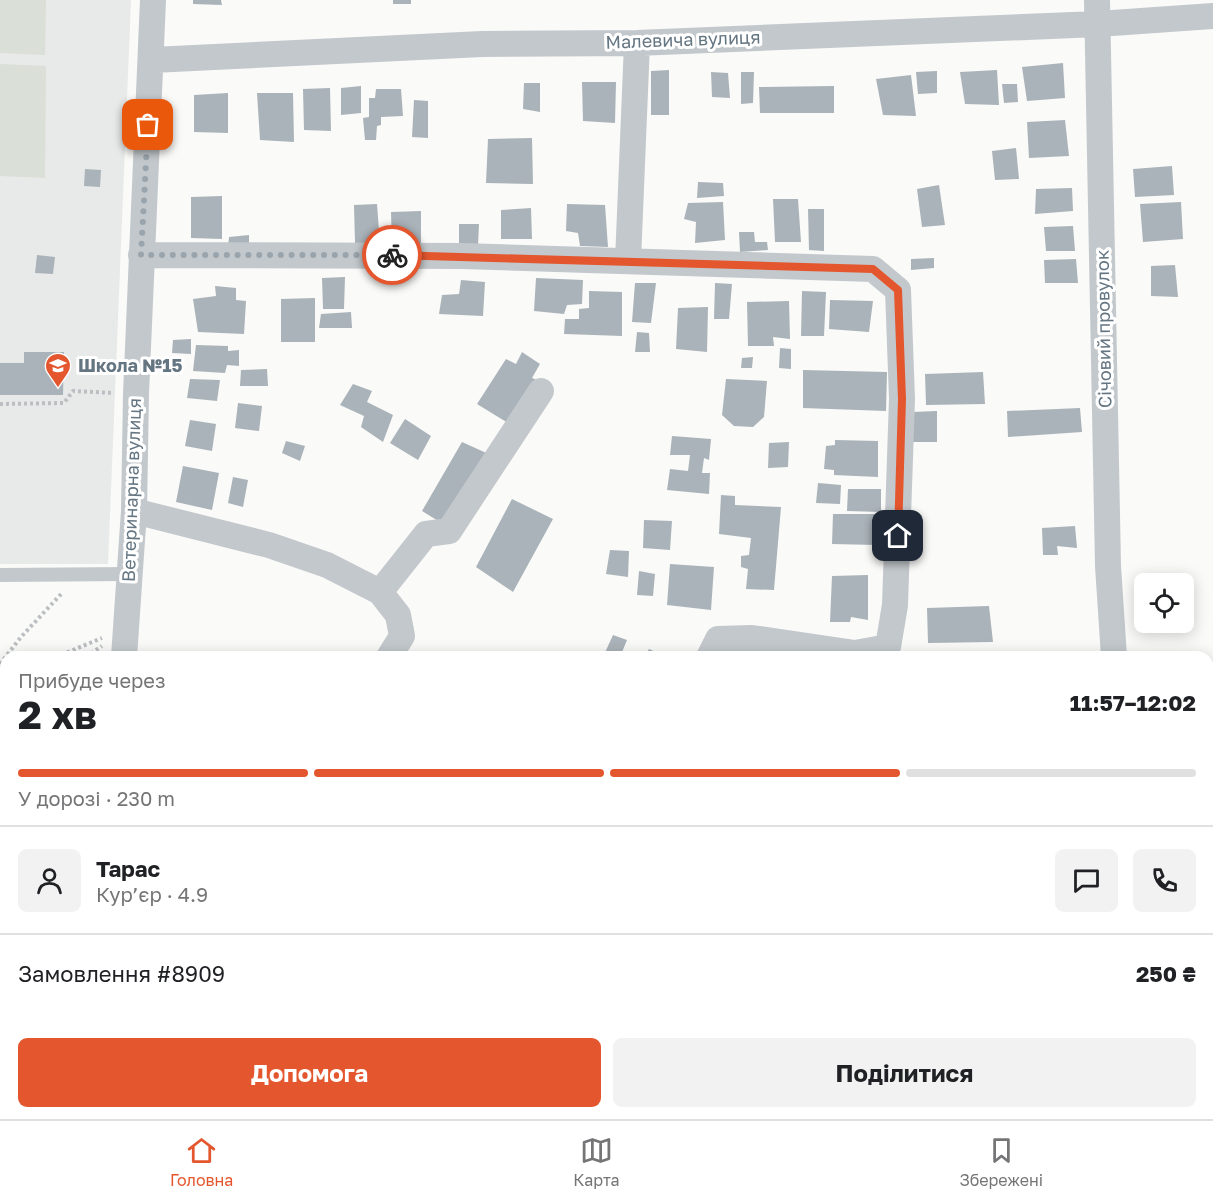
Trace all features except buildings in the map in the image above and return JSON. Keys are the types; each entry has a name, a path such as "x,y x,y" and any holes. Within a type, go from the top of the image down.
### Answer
{"street":[{"name":"Ветеринарна вулиця","path":"125,651 134,511 141,255 152,60 153,0"},
{"name":"Малевича вулиця","path":"152,60 482,44 638,43 1098,12 1213,16"},
{"name":"Січовий провулок","path":"1098,12 1107,554 1114,651"},
{"path":"628,261 638,43"},
{"path":"141,255 462,256 873,269 898,290 902,399 895,605 888,647 866,651"},
{"path":"380,592 426,534 449,531 541,391"},
{"path":"134,511 269,545 327,565 380,592 398,615 402,636 393,651"},
{"path":"713,651 718,639 752,638 841,651"}],"lane":[{"path":"0,575 129,574"}],"path":[{"path":"0,404 64,403 73,392 136,394"},
{"path":"10,651 79,575"},
{"path":"71,651 128,629"}],"shaded area":[{"name":"Школа №15","path":"0,0 131,0 108,564 0,564"},
{"path":"0,0 46,0 45,55 0,53"},
{"path":"0,64 46,66 45,178 0,176"}],"way so far":[{"path":"148,125 141,255 392,255"}],"place":[{"name":"Школа №15","path":"58,389"}],"route":[{"path":"392,255 873,269 898,290 902,399 898,536"}]}
